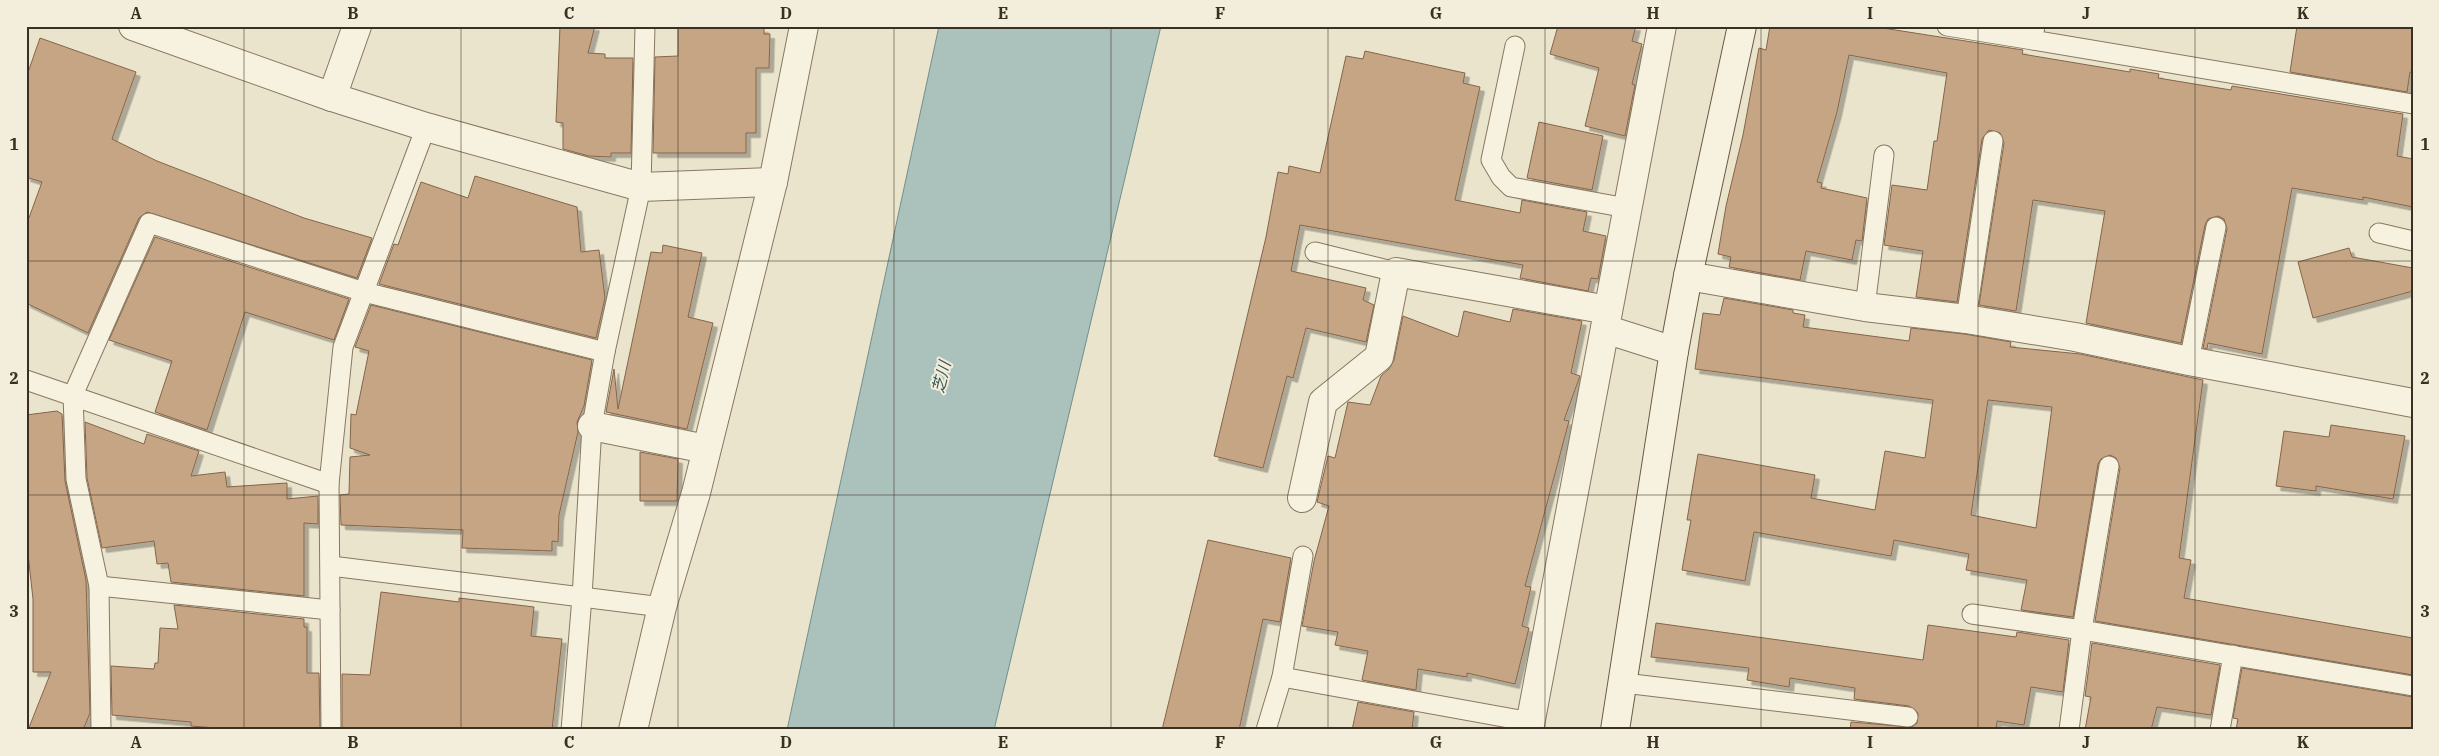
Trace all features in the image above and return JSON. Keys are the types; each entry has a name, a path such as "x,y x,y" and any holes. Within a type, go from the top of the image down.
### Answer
{"street":[{"path":"133,26 332,97 426,127 641,187 773,182"},
{"path":"332,97 357,26"},
{"path":"633,730 662,607 706,449 773,182 804,26"},
{"path":"1530,726 1662,26"},
{"path":"1615,730 1624,683 1674,350 1742,26"},
{"path":"1302,498 1323,402 1379,357 1396,272 1606,319 1674,350"},
{"path":"1688,276 1865,307 1966,319 2075,337 2189,361 2413,403"},
{"path":"592,426 706,449"}],"lane":[{"path":"571,730 582,596 592,426 605,352 641,187 645,26"},
{"path":"1947,26 2034,33 2413,104"},
{"path":"1516,46 1491,160 1501,176 1511,187 1627,208"},
{"path":"331,730 329,484 343,347 426,127"},
{"path":"1966,319 1993,141"},
{"path":"1865,307 1884,155"},
{"path":"101,730 99,586 76,479 73,395 149,224 364,292 605,352"},
{"path":"2189,361 2216,227"},
{"path":"2379,234 2413,241"},
{"path":"1315,252 1396,272"},
{"path":"26,380 329,484"},
{"path":"2069,730 2082,630 2109,466"},
{"path":"1266,730 1282,677 1303,556"},
{"path":"331,566 662,607"},
{"path":"99,586 330,610"},
{"path":"1972,614 2082,630 2413,686"},
{"path":"2220,730 2233,655"},
{"path":"1282,677 1530,726"},
{"path":"1624,683 1908,717"}],"water":[{"name":"芝川","path":"939,26 1161,26 994,730 787,730"}],"building":[{"path":"560,26 595,26 588,53 605,54 605,58 633,58 631,153 611,153 611,157 589,156 563,149 563,123 556,122"},
{"path":"1558,26 1636,26 1632,41 1642,44 1632,84 1635,85 1625,136 1585,126 1599,68 1550,54"},
{"path":"1770,26 1870,26 2023,50 2022,54 2130,72 2130,69 2159,74 2158,78 2231,90 2232,86 2403,114 2397,156 2413,159 2413,207 2363,197 2363,200 2292,188 2262,354 2208,343 2207,349 2203,348 2227,229 2224,219 2218,216 2208,219 2205,225 2181,343 2086,323 2105,211 2033,200 2016,311 1979,305 2004,143 2000,133 1989,130 1982,139 1957,302 1916,297 1923,251 1884,245 1892,185 1927,190 1934,141 1937,141 1947,73 1849,55 1837,112 1817,182 1822,183 1821,188 1867,198 1862,241 1856,240 1852,260 1806,251 1800,280 1729,267 1731,257 1718,254 1726,206 1743,135 1759,48 1766,50"},
{"path":"2297,26 2413,26 2413,73 2410,72 2407,92 2290,72"},
{"path":"678,27 764,28 764,34 770,34 769,68 756,68 756,133 746,133 746,153 653,153 655,57 678,56"},
{"path":"40,38 136,72 112,139 157,161 304,218 372,238 357,278 147,212 139,218 88,333 26,303 26,226 42,182 26,177 26,78"},
{"path":"1365,51 1465,73 1463,83 1480,87 1455,200 1520,213 1522,200 1587,212 1583,231 1606,236 1598,279 1591,278 1588,291 1520,278 1523,265 1300,225 1291,271 1366,288 1363,300 1374,305 1366,342 1306,328 1293,378 1287,376 1263,468 1214,456 1266,237 1278,172 1288,174 1289,166 1320,173 1346,56 1363,59"},
{"path":"1539,122 1603,136 1592,190 1527,178"},
{"path":"475,176 577,207 581,252 599,250 605,298 596,338 379,284 394,244 398,245 421,182 468,198"},
{"path":"155,237 349,299 334,340 245,312 207,430 155,412 172,361 109,340"},
{"path":"663,245 702,253 688,317 713,323 687,429 606,412 614,369 618,409 651,252 662,253"},
{"path":"2349,248 2352,257 2413,268 2413,291 2313,318 2298,262"},
{"path":"1724,298 1793,310 1793,313 1805,315 1803,327 1909,341 1911,328 1964,334 2011,342 2010,347 2080,354 2203,380 2179,558 2191,560 2184,598 2413,638 2413,675 2095,621 2120,468 2116,458 2110,455 2101,459 2098,464 2073,617 2021,610 2027,580 1966,570 1969,554 1894,540 1891,556 1754,532 1745,581 1682,570 1691,520 1687,520 1698,454 1815,475 1811,498 1875,510 1885,451 1925,458 1933,400 1695,369 1703,313 1720,315","holes":["1988,400 2052,407 2036,528 1971,515"]},
{"path":"371,305 592,360 584,406 577,422 578,432 559,515 558,542 552,541 552,551 462,548 463,530 341,525 340,495 349,494 350,457 370,455 350,448 351,414 356,415 369,351 355,347"},
{"path":"1513,309 1582,321 1571,373 1580,376 1564,420 1569,421 1525,586 1531,587 1522,626 1529,628 1515,684 1467,673 1467,677 1418,669 1416,690 1362,680 1368,651 1335,645 1338,632 1302,626 1314,561 1329,506 1317,502 1328,456 1335,458 1348,402 1370,405 1381,376 1389,369 1394,360 1403,316 1458,337 1464,311 1510,322"},
{"path":"57,411 62,414 65,481 86,580 90,713 83,730 28,730 51,672 33,672 33,599 26,536 26,415"},
{"path":"85,422 144,444 147,434 199,451 191,476 225,472 227,487 287,483 287,499 318,496 318,524 304,523 304,596 171,582 168,563 157,564 154,541 102,548 87,478"},
{"path":"2331,425 2405,436 2393,499 2316,486 2316,491 2276,486 2284,431 2329,437"},
{"path":"640,452 678,459 677,501 640,501"},
{"path":"1208,540 1291,558 1280,622 1263,619 1239,730 1162,730"},
{"path":"381,592 459,602 459,598 534,607 531,636 562,639 552,730 342,730 342,674 370,675"},
{"path":"174,605 304,619 304,627 307,627 307,673 319,673 320,730 241,730 191,726 191,722 112,715 111,666 154,669 155,663 158,663 160,628 178,629"},
{"path":"1656,623 1923,660 1928,625 2016,637 2017,632 2069,640 2063,692 2031,687 2024,725 1997,721 1996,730 1850,730 1851,722 1912,727 1917,723 1918,713 1909,706 1854,699 1855,688 1790,678 1789,687 1747,680 1749,668 1651,657"},
{"path":"2092,643 2220,665 2211,715 2157,707 2151,730 2085,730 2091,697 2085,696"},
{"path":"2242,668 2413,697 2413,730 2236,730 2238,719 2233,718"},
{"path":"1358,702 1414,712 1412,730 1352,730"}]}
